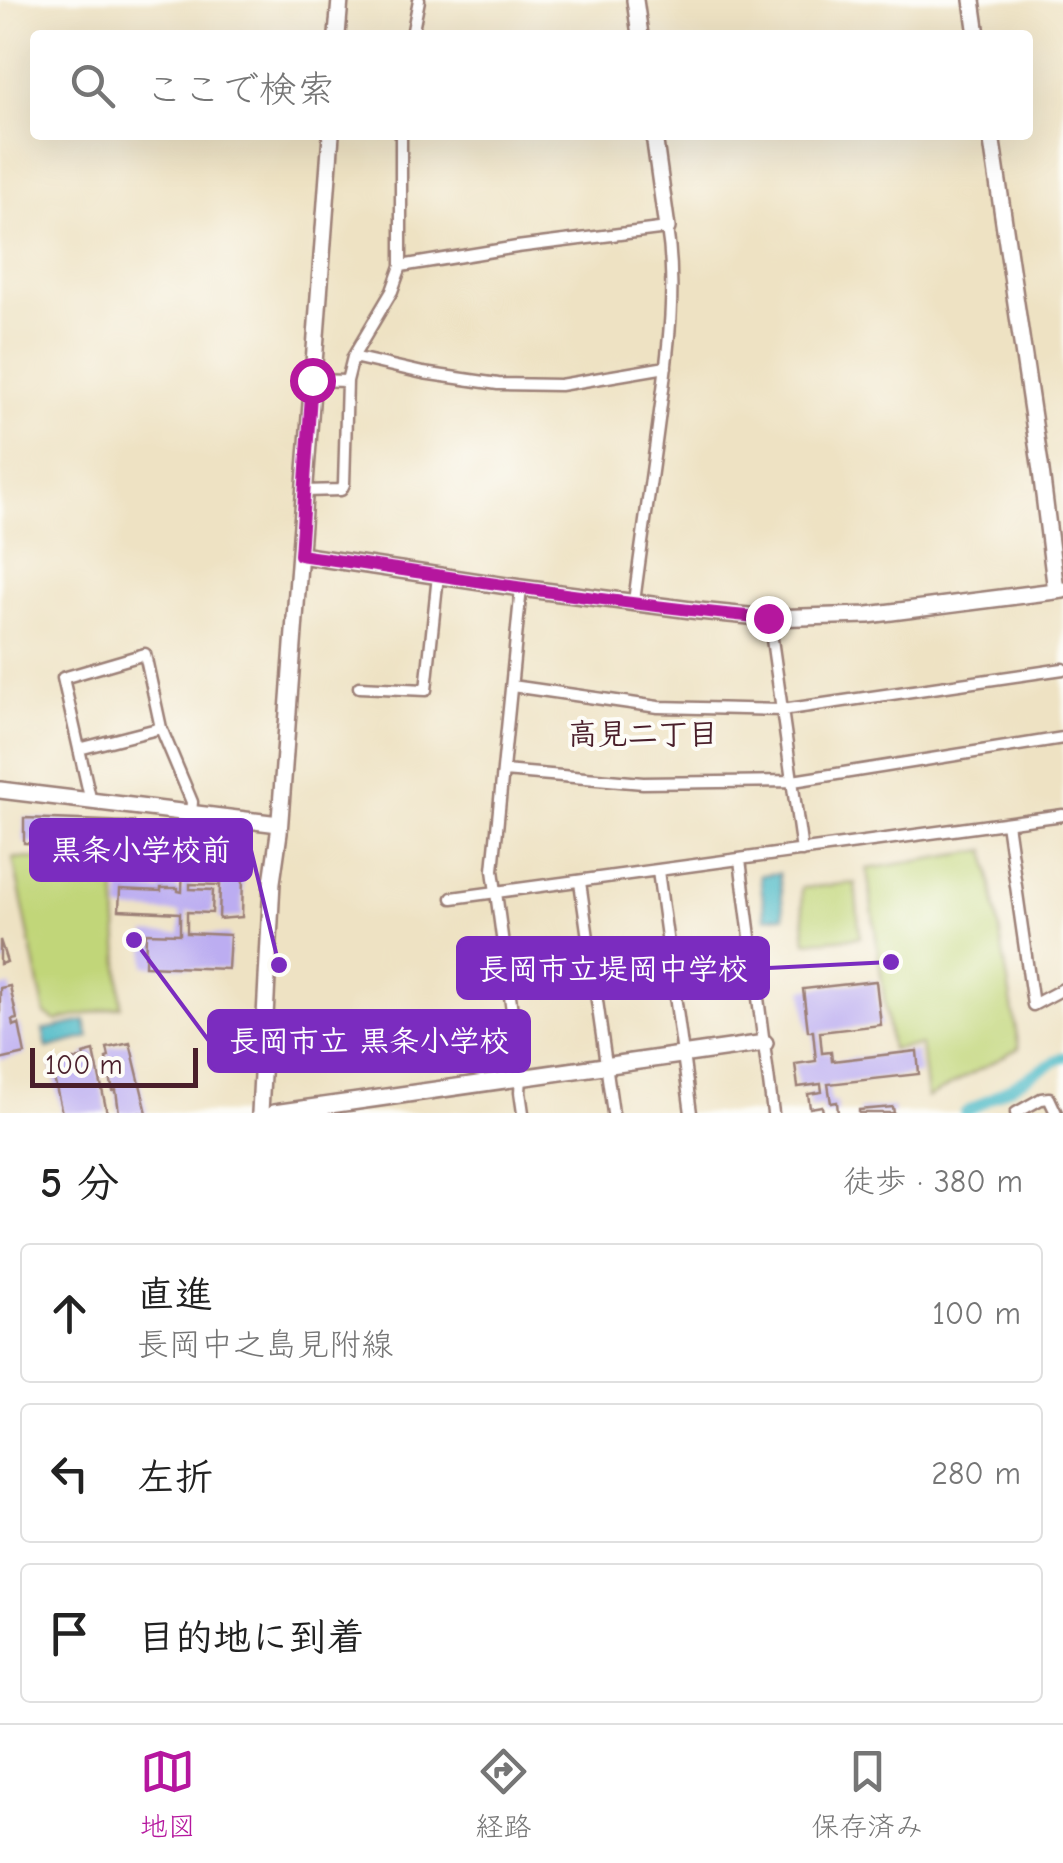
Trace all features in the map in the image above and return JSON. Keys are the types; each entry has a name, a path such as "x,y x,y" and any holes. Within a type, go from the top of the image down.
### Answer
{"street":[{"path":"337,30 340,0"},
{"path":"413,30 419,0"},
{"path":"635,0 639,30"},
{"path":"972,0 976,30"},
{"path":"260,1113 272,882 331,140"},
{"path":"305,491 341,490 344,484 347,381 354,357 392,291 400,266 401,140"},
{"path":"634,602 666,367 672,281 655,140"},
{"path":"300,555 521,588 768,618 868,615 1060,590 991,140"},
{"path":"400,266 667,228"},
{"path":"354,357 422,373 498,384 560,385 666,367"},
{"path":"312,380 347,381"},
{"path":"359,687 426,690 438,574"},
{"path":"521,588 493,870 523,1113"},
{"path":"768,618 802,851"},
{"path":"91,802 63,678 145,654 161,728 192,802 191,813"},
{"path":"512,686 658,707 782,710 1063,669"},
{"path":"79,749 161,728"},
{"path":"504,771 643,783 793,781 1063,738"},
{"path":"0,790 279,824"},
{"path":"452,898 1063,815"},
{"path":"1008,823 1033,1004 1063,989"},
{"path":"740,860 774,1113"},
{"path":"658,871 691,1113"},
{"path":"580,882 613,1113"},
{"path":"274,1113 765,1043"},
{"path":"1016,1113 1049,1098 1056,1113"}],"green space":[{"path":"986,850 1019,1048 927,1098 921,1045 891,1049 867,869"},
{"path":"13,858 114,860 121,1006 56,1021 45,1014"},
{"path":"855,883 860,937 806,942 801,888"}],"water":[{"path":"779,873 784,916 765,918 760,875"},
{"path":"85,1021 89,1037 47,1048 43,1030"}],"building":[{"path":"24,818 134,822 134,831 185,833 185,826 225,828 224,852 205,852 205,859 191,859 190,879 220,880 220,875 243,875 242,917 219,919 220,885 190,884 190,889 213,890 212,913 187,912 187,933 230,935 228,969 145,966 146,933 180,934 180,913 119,910 120,889 178,888 182,892 183,858 115,856 116,846 24,843"},
{"path":"0,940 7,962 0,964"},
{"path":"876,981 881,1025 820,1032 822,1053 831,1052 832,1061 917,1051 919,1074 828,1084 831,1103 837,1102 838,1113 823,1113 822,1106 810,1108 808,1094 822,1092 821,1084 798,1087 795,1064 816,1061 803,989"},
{"path":"10,986 17,1019 12,1020 13,1026 19,1024 25,1054 0,1060 0,988"},
{"path":"130,1043 147,1113 119,1113 116,1090 113,1091 107,1048"},
{"path":"94,1051 107,1113 62,1113 51,1065 84,1058 83,1054"},
{"path":"893,1107 894,1113 859,1113 859,1110"}],"waterway":[{"path":"965,1113 1063,1057"}],"place":[{"name":"長岡市立 黒条小学校","path":"134,940"},
{"name":"長岡市立堤岡中学校","path":"891,962"},
{"name":"黒条小学校前","path":"279,965"}],"district":[{"name":"高見二丁目","path":"643,734"}],"route":[{"path":"312,380 300,555 699,612 768,618"}]}
